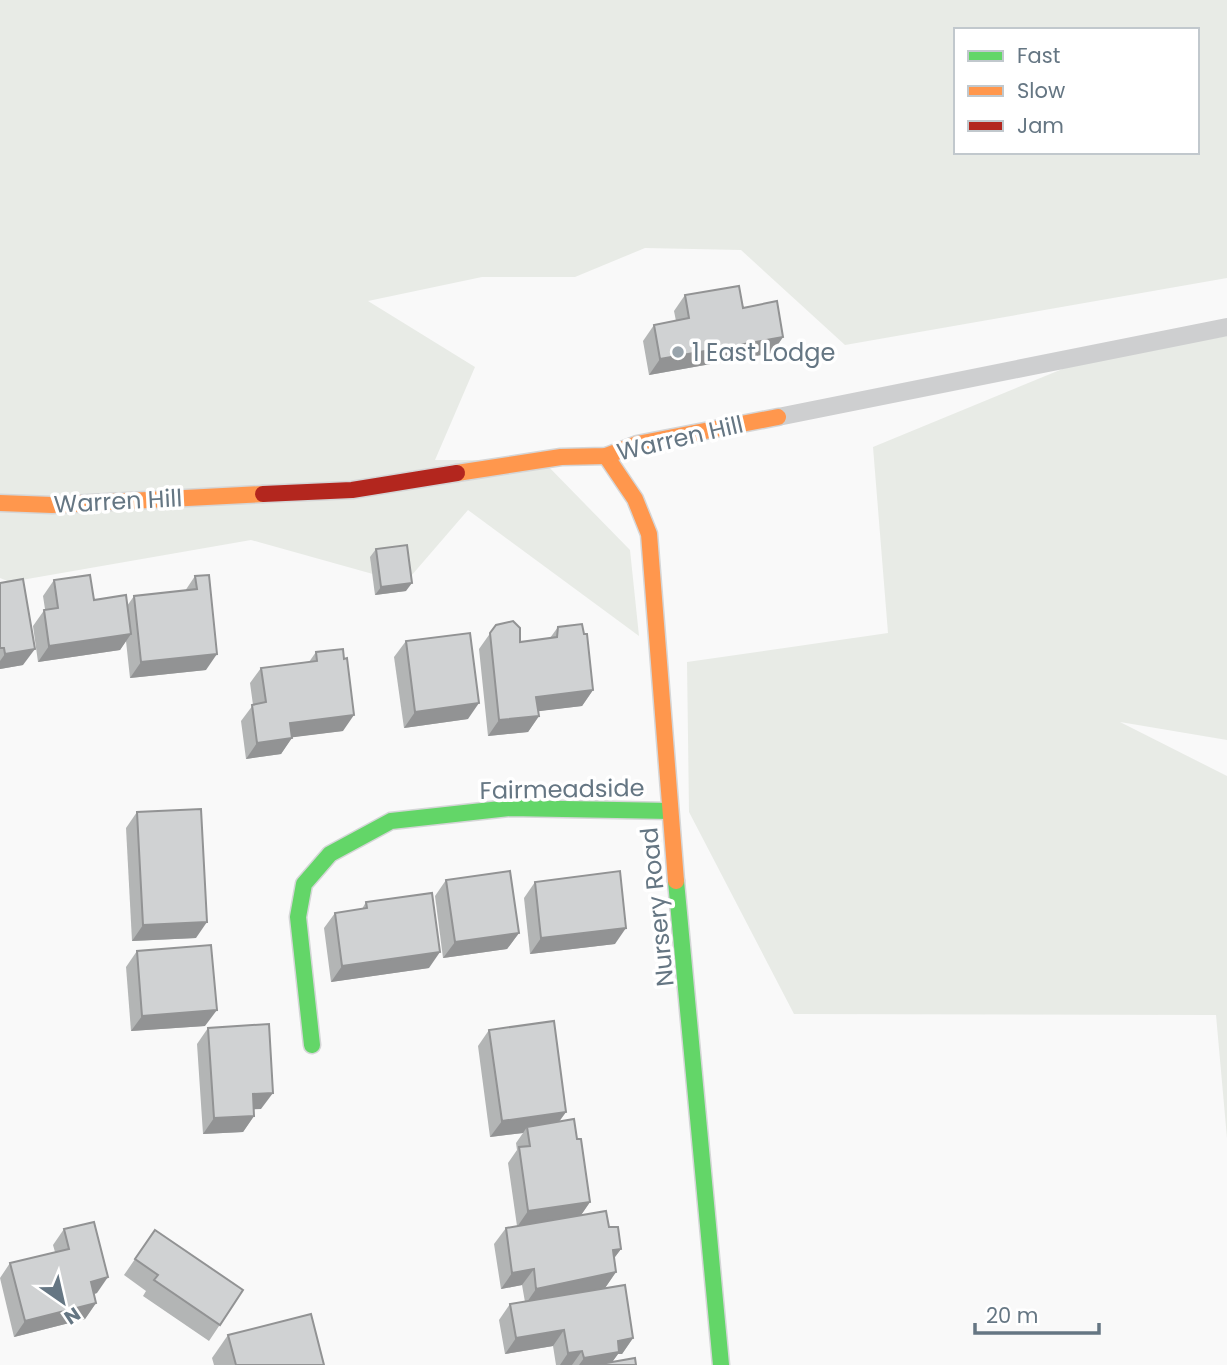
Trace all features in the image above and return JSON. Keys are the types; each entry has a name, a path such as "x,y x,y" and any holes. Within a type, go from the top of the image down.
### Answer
{"street":[{"name":"Warren Hill","path":"0,503 52,505 352,490 561,457 607,456 637,444 778,417"},
{"name":"Nursery Road","path":"607,456 635,499 649,534 670,811 721,1365"},
{"name":"Fairmeadside","path":"312,1045 298,917 304,884 330,854 391,821 510,808 670,811"}],"lane":[{"name":"Warren Hill","path":"778,417 1227,327"}],"shaded area":[{"path":"0,0 1227,0 1227,278 845,345 741,250 645,248 575,277 482,277 368,301 475,367 435,460 542,460 630,550 639,636 468,510 405,583 251,540 10,582 0,578"},
{"path":"1227,336 1227,740 1120,722 1227,776 1227,1138 1216,1015 794,1014 689,812 687,662 888,633 873,447 1077,363"}],"building":[{"path":"739,286 743,308 777,301 783,337 660,359 654,325 689,318 685,295"},
{"path":"407,545 412,583 381,587 376,549"},
{"path":"90,575 94,600 126,595 131,634 49,646 44,610 58,608 54,580"},
{"path":"209,575 217,654 141,662 134,596 197,589 195,576"},
{"path":"23,579 35,649 5,654 4,648 0,648 0,583"},
{"path":"513,621 520,628 520,642 557,637 558,627 582,624 584,634 587,634 593,690 536,697 539,716 499,720 490,633 496,625"},
{"path":"470,633 479,703 415,712 406,641"},
{"path":"343,649 344,659 347,658 354,715 290,723 292,738 257,743 252,705 266,702 261,668 317,661 316,652"},
{"path":"201,809 207,922 143,925 137,812"},
{"path":"510,871 519,933 455,942 446,880"},
{"path":"620,871 626,928 541,938 535,882"},
{"path":"432,893 440,952 342,966 335,913 367,908 366,902"},
{"path":"211,945 217,1010 142,1016 137,951"},
{"path":"554,1021 566,1112 502,1121 489,1030"},
{"path":"269,1024 273,1093 253,1094 254,1116 214,1118 208,1028"},
{"path":"574,1119 577,1139 581,1139 590,1202 528,1211 519,1147 530,1146 527,1127"},
{"path":"606,1211 609,1227 618,1227 621,1249 613,1250 616,1272 536,1289 534,1269 512,1273 506,1228"},
{"path":"94,1222 108,1277 91,1282 96,1303 25,1321 10,1263 69,1249 64,1229"},
{"path":"155,1230 243,1290 220,1325 154,1280 158,1275 135,1259"},
{"path":"625,1285 633,1338 618,1341 619,1352 584,1358 582,1351 568,1353 564,1330 516,1338 510,1304"},
{"path":"311,1314 324,1365 236,1365 228,1335"},
{"path":"635,1358 636,1365 595,1365"}],"traffic: fast":[{"path":"312,1045 298,917 304,884 330,854 391,821 510,808 670,811"},
{"path":"676,881 721,1365"}],"traffic: slow":[{"path":"457,473 561,457 606,456 637,444 778,417"},
{"path":"606,456 635,499 649,534 676,881"},
{"path":"0,503 52,505 263,494"}],"traffic: jam":[{"path":"263,494 352,490 457,473"}],"place":[{"name":"1 East Lodge","path":"678,352"}]}
